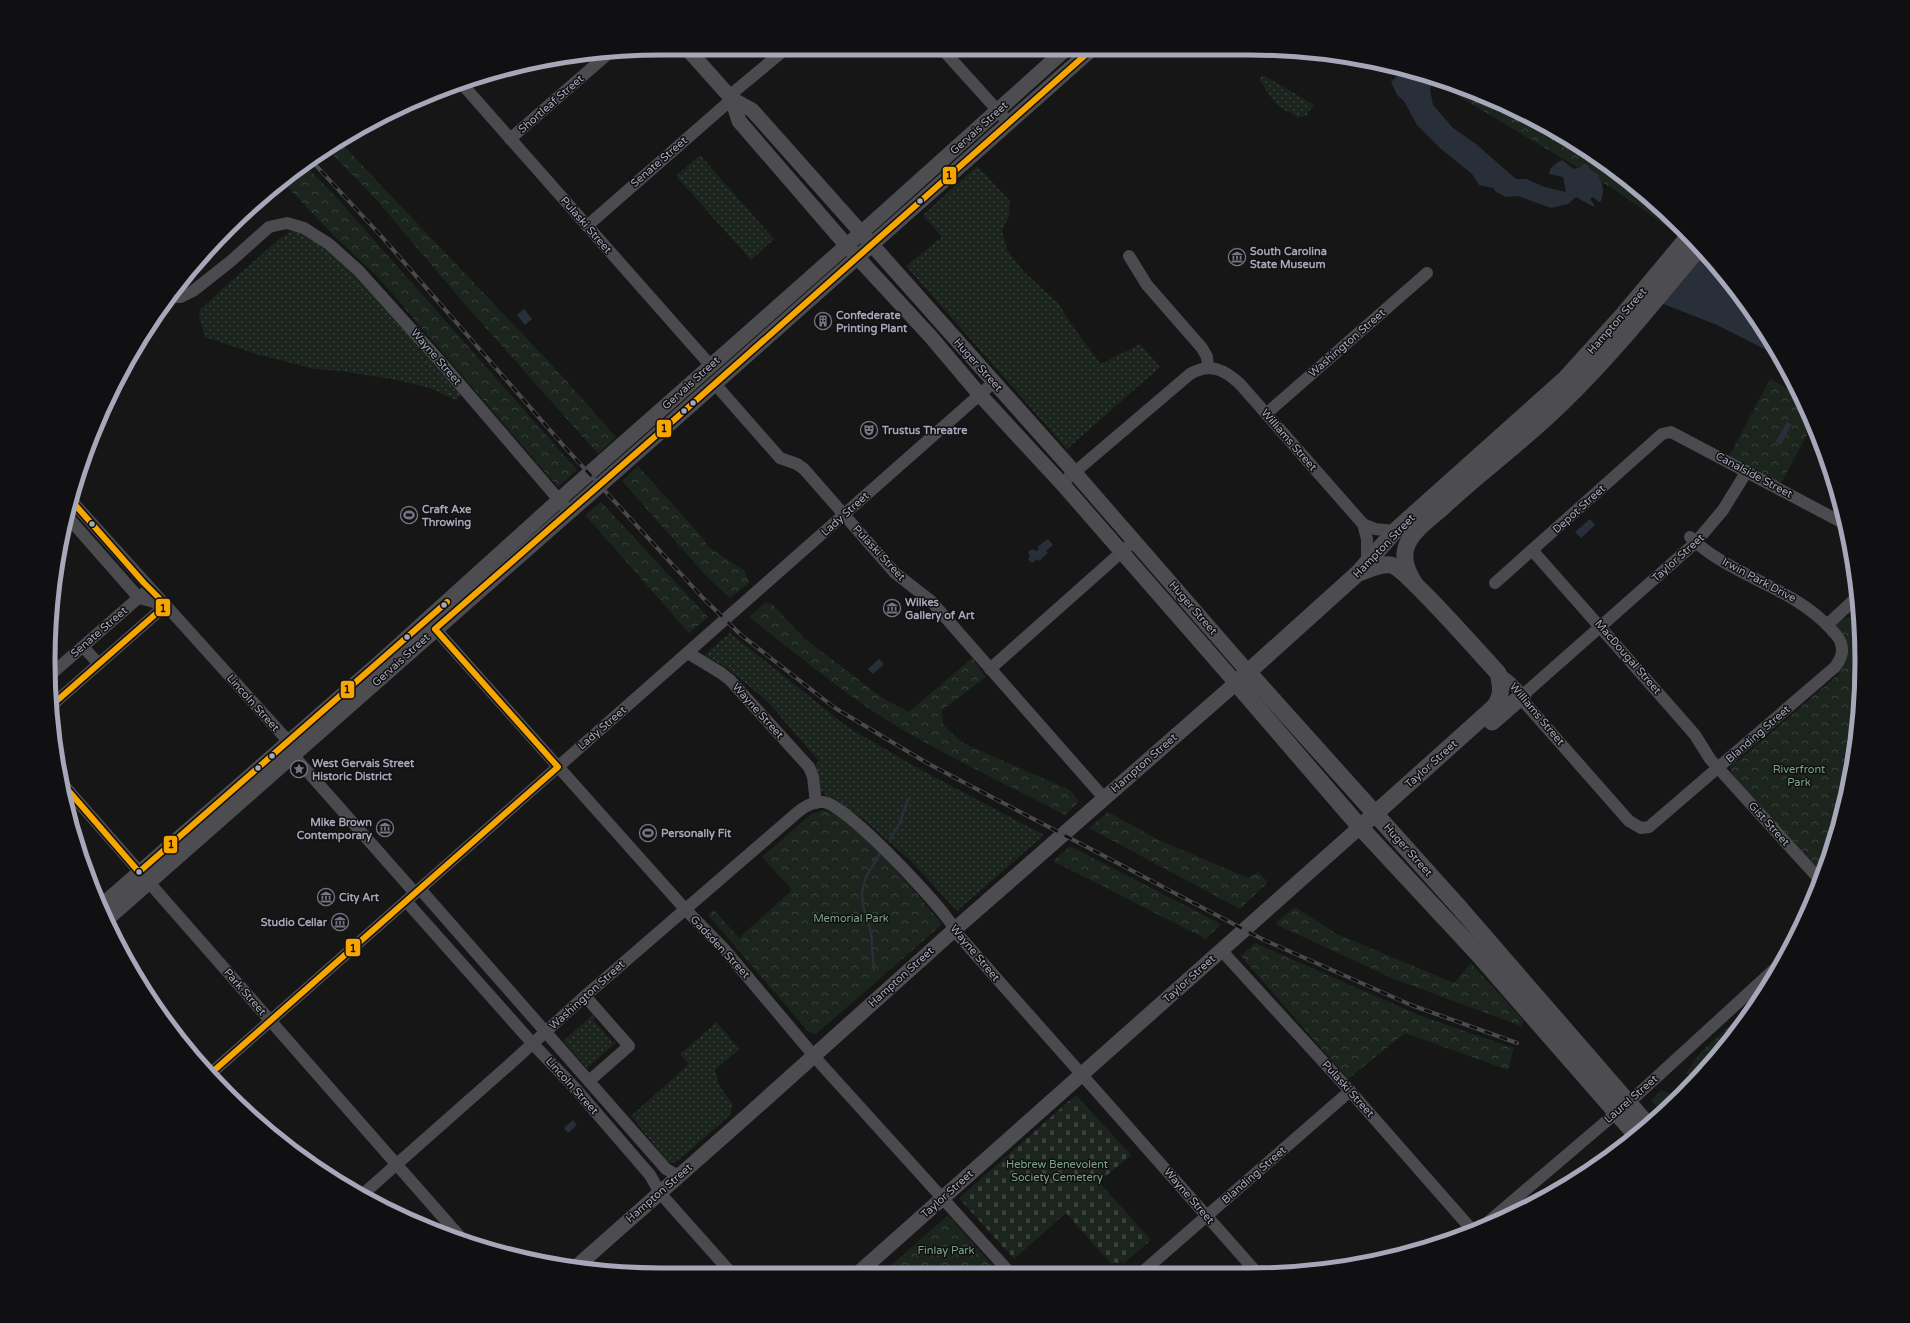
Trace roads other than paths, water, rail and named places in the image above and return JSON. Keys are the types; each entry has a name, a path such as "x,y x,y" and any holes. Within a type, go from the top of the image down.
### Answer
{"highway":[{"name":"Hampton Street","path":"1415,584 1407,571 1405,560 1406,548 1414,534 1451,499 1563,403 1599,353 1685,241"},
{"name":"Hampton Street","path":"1242,677 1363,569 1395,531 1566,378 1599,353 1695,252"},
{"path":"1363,569 1391,565 1397,568 1415,584"},
{"name":"Williams Street","path":"1415,584 1498,673"},
{"name":"Taylor Street","path":"1360,826 1461,737 1498,702 1502,694 1498,673"},
{"name":"Huger Street","path":"1242,677 1375,814 1458,906 1622,1108 1633,1130"},
{"name":"Huger Street","path":"1242,677 1360,826 1622,1108 1643,1121"},
{"path":"1461,737 1488,725 1520,692"}],"main road":[{"name":"Huger Street","path":"693,55 730,98 739,121 847,246 932,337 980,395 1062,484 1121,552 1242,677"},
{"name":"Gervais Street","path":"111,915 144,878 431,624 564,496 862,233 1060,55"},
{"name":"Gervais Street","path":"431,624 574,508 1085,55"},
{"name":"Huger Street","path":"730,98 752,110 1075,472 1134,541 1242,677"},
{"path":"691,405 692,397 712,375 711,366"},
{"name":"Hampton Street","path":"580,1263 954,930 1242,677"},
{"name":"Taylor Street","path":"864,1268 1360,826"},
{"name":"Gervais Street","path":"105,903 144,878"}],"street":[{"name":"Senate Street","path":"587,226 779,55"},
{"path":"948,55 1009,123"},
{"name":"Shortleaf Street","path":"510,139 603,58"},
{"name":"Pulaski Street","path":"465,88 711,366"},
{"name":"Wayne Street","path":"177,297 181,297 190,293 231,261 269,227 287,223 300,226 329,244 359,271 574,508"},
{"path":"1062,484 1190,374 1197,370 1208,368 1207,357 1202,348 1147,285 1129,256"},
{"name":"Washington Street","path":"1267,413 1427,273"},
{"name":"Williams Street","path":"1208,368 1219,369 1240,384 1363,524 1367,539 1363,569"},
{"name":"Lady Street","path":"214,1070 994,382"},
{"name":"Pulaski Street","path":"715,384 780,458 797,464 804,469 899,576 931,601 990,669 1098,803"},
{"name":"Canalside Street","path":"1662,434 1671,432 1838,520"},
{"name":"Depot Street","path":"1495,583 1662,434"},
{"name":"Taylor Street","path":"1520,692 1693,540 1723,510 1743,469"},
{"name":"Lincoln Street","path":"76,506 149,589 166,605 417,891 545,1032 666,1169 679,1176"},
{"path":"72,522 139,598 166,605"},
{"path":"1363,524 1375,529 1395,531"},
{"name":"Irwin Park Drive","path":"1693,540 1726,563 1810,608 1827,625"},
{"path":"990,669 1134,541"},
{"name":"MacDougal Street","path":"1532,550 1695,735 1710,759 1718,768"},
{"name":"Senate Street","path":"55,671 149,589"},
{"path":"1827,625 1852,602"},
{"path":"56,701 166,605"},
{"name":"Gadsden Street","path":"431,624 685,909 730,956 814,1055 1006,1268"},
{"name":"Blanding Street","path":"1641,828 1649,827 1835,667 1840,661 1842,645 1839,638 1827,625"},
{"path":"82,647 99,664"},
{"name":"Wayne Street","path":"688,653 730,680 808,767 814,777 816,803 829,804 836,807 882,846 947,918 954,930 1253,1268"},
{"name":"Williams Street","path":"1498,673 1520,692 1525,703 1630,821 1641,828"},
{"name":"Gist Street","path":"1718,768 1816,875"},
{"name":"Park Street","path":"70,793 456,1232"},
{"name":"Washington Street","path":"366,1191 685,909 806,806 816,803"},
{"name":"Lincoln Street","path":"406,901 533,1044 575,1088 650,1175 660,1192 727,1268"},
{"name":"Pulaski Street","path":"1221,950 1350,1091 1469,1226"},
{"name":"Laurel Street","path":"1497,1215 1622,1108 1752,989 1762,984"},
{"path":"585,996 629,1046 588,1081"},
{"name":"Blanding Street","path":"1147,1268 1350,1091"}],"waterway":[{"path":"890,839 900,823 908,799"},
{"path":"874,970 871,933 863,905 862,892 866,877 880,853"}],"railway":[{"path":"315,164 382,237 562,444 703,598 741,635 835,708 927,763 1264,940 1411,1005 1517,1043"}],"place":[{"name":"South Carolina State Museum","path":"1237,257"},
{"name":"Confederate Printing Plant","path":"823,321"},
{"name":"Trustus Threatre","path":"869,430"},
{"name":"Craft Axe Throwing","path":"409,515"},
{"name":"Wilkes Gallery of Art","path":"892,608"},
{"name":"West Gervais Street Historic District","path":"299,769"},
{"name":"Mike Brown Contemporary","path":"385,828"},
{"name":"Personally Fit","path":"648,833"},
{"name":"City Art","path":"326,897"},
{"name":"Studio Cellar","path":"340,922"}],"park label":[{"name":"Riverfront Park","path":"1799,775"},
{"name":"Memorial Park","path":"851,918"},
{"name":"Hebrew Benevolent Society Cemetery","path":"1057,1170"},
{"name":"Finlay Park","path":"946,1250"}]}
